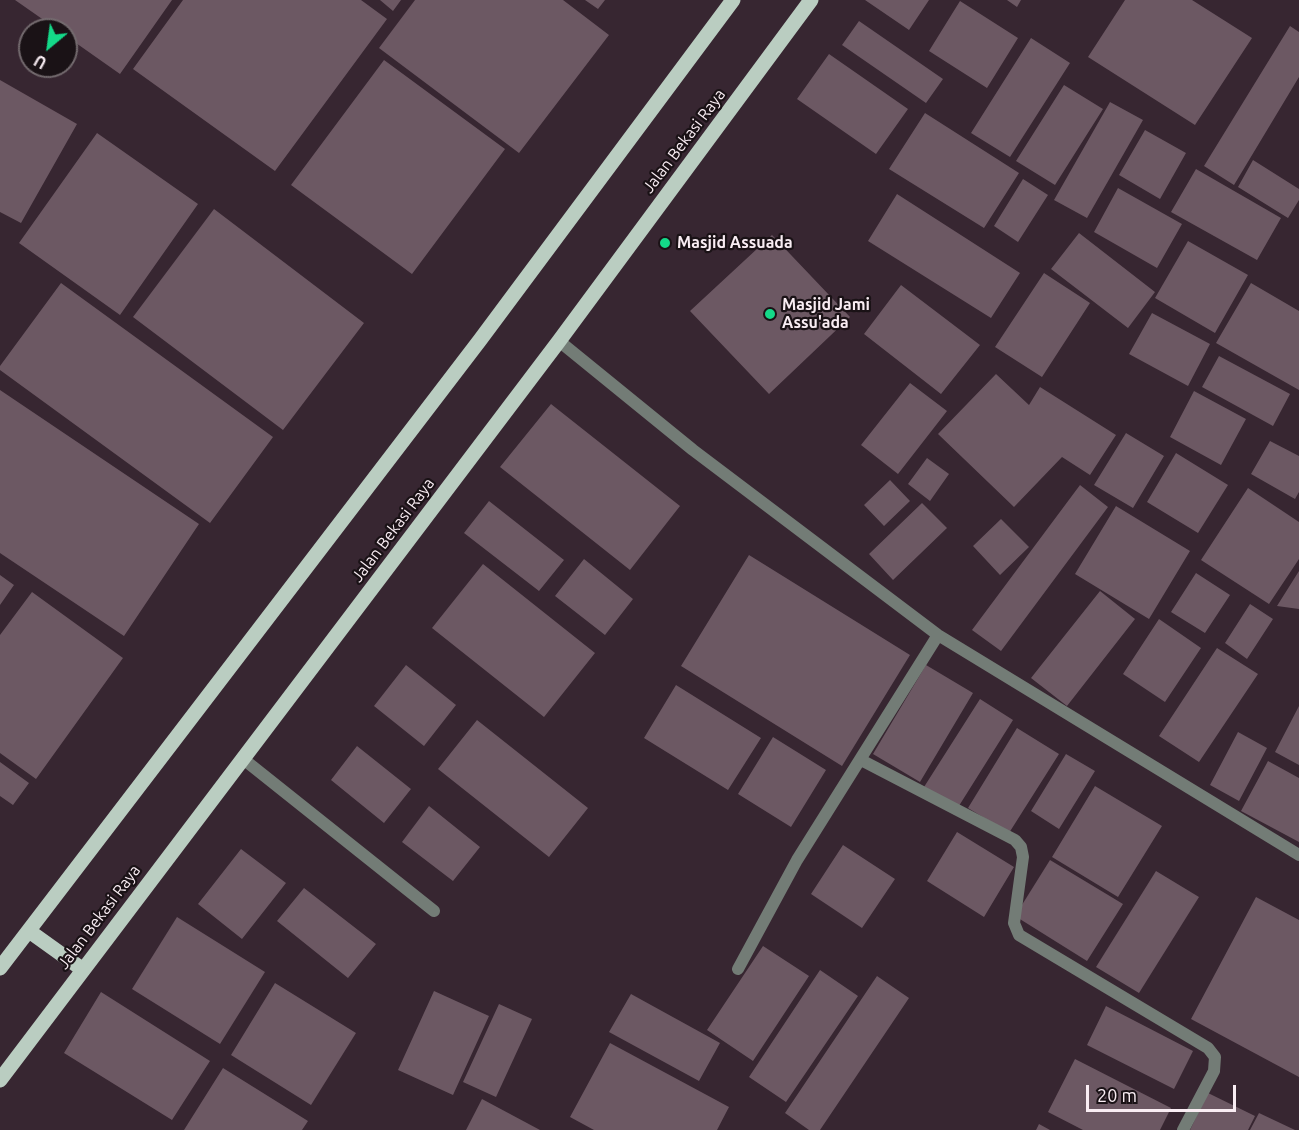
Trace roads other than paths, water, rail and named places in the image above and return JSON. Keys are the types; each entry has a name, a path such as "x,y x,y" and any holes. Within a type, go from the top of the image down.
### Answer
{"main road":[{"path":"0,968 480,340 733,0"},
{"name":"Jalan Bekasi Raya","path":"0,1080 559,341 812,0"},
{"path":"29,931 82,969"}],"street":[{"path":"559,341 693,450 938,635 1299,855"},
{"path":"738,969 797,860 938,635"},
{"path":"242,758 434,910"},
{"path":"861,760 1015,840 1021,847 1023,857 1014,923 1020,934 1208,1048 1215,1057 1214,1071 1183,1130"}],"place":[{"name":"Masjid Assuada","path":"665,243"},
{"name":"Masjid Jami Assu'ada","path":"770,314"}]}
